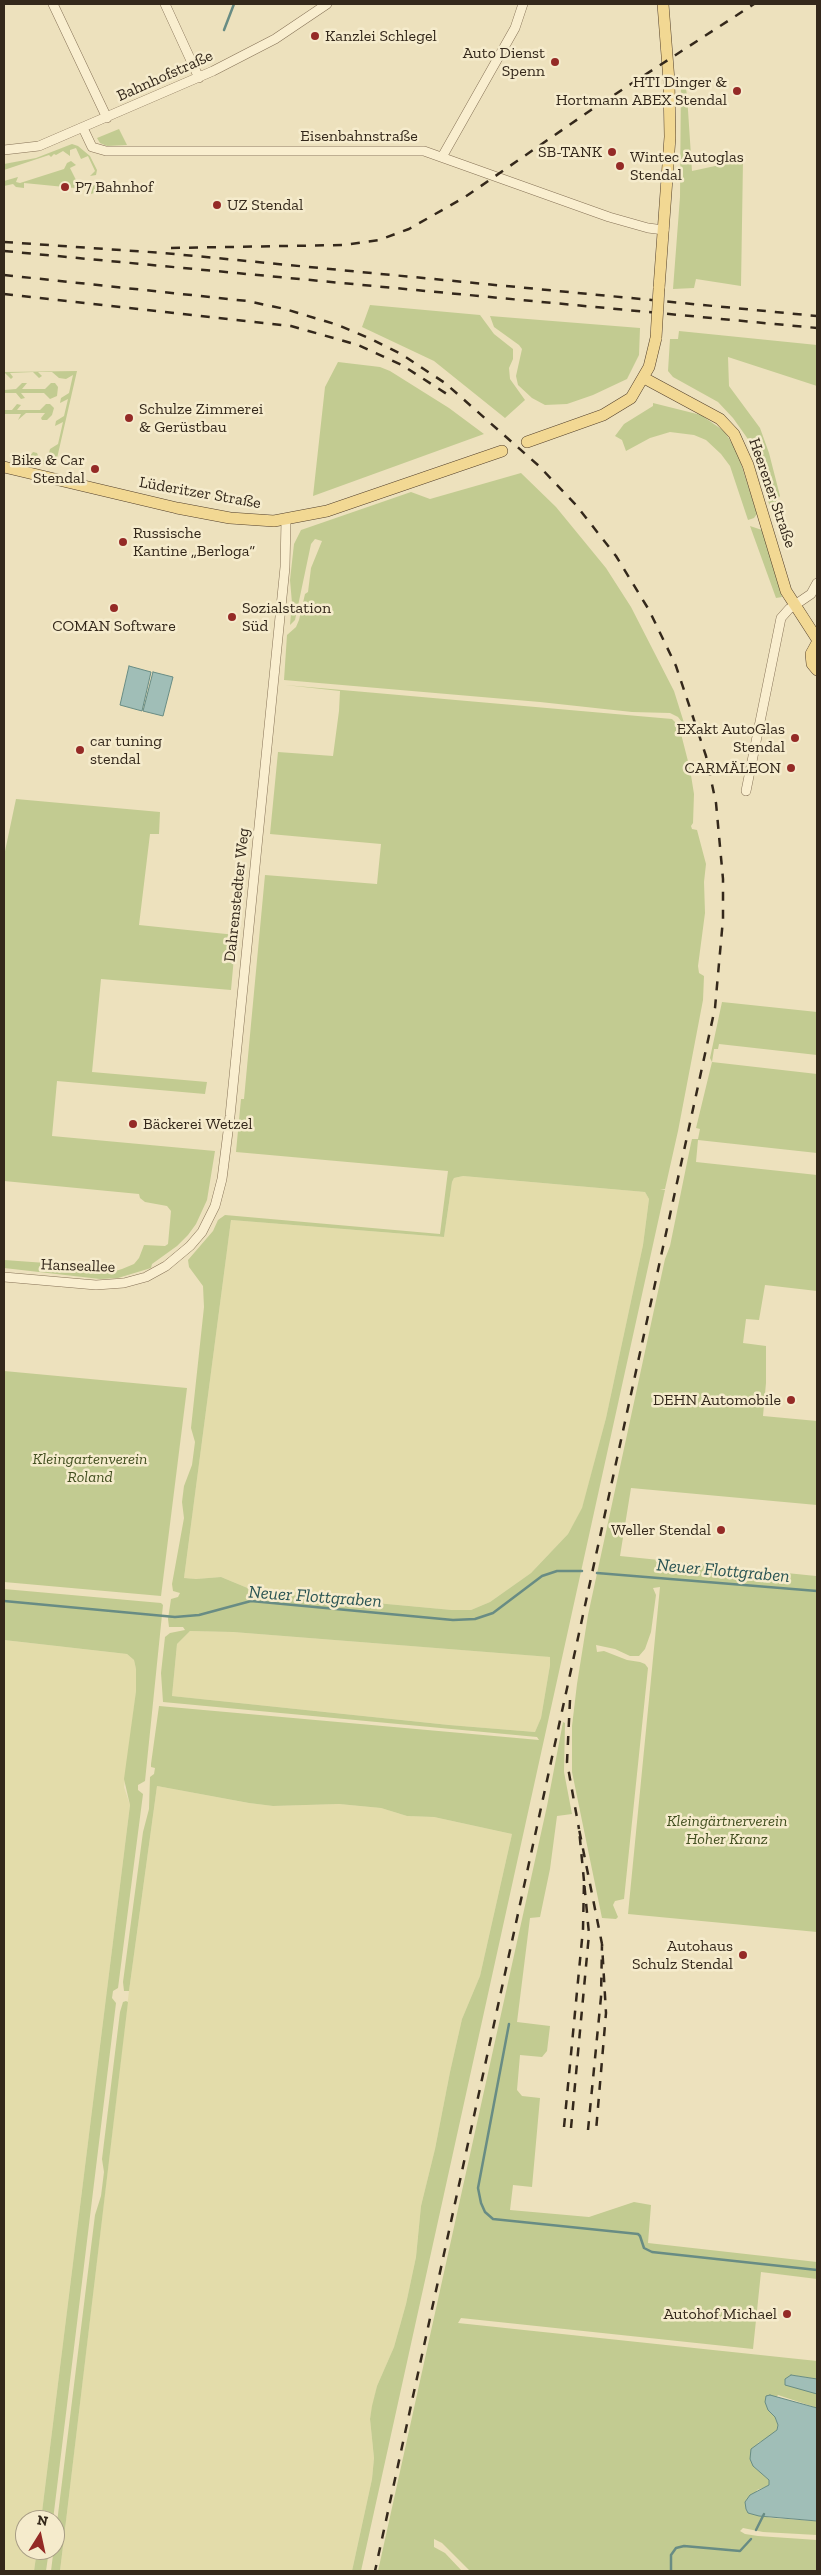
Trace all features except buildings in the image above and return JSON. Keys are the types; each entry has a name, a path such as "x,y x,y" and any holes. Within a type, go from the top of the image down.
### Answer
{"main road":[{"path":"527,442 592,420 619,408 631,398 644,378 652,359 656,338 670,118 663,4"},
{"name":"Heerener Straße","path":"644,378 720,419 734,434 748,465 786,591 817,639"},
{"name":"Lüderitzer Straße","path":"4,467 202,514 256,521 286,520 343,506 502,451"},
{"path":"817,643 811,654 812,664 817,670"}],"street":[{"path":"53,4 107,118"},
{"path":"165,4 199,78"},
{"name":"Bahnhofstraße","path":"4,150 39,146 199,78 257,49 328,4"},
{"path":"442,157 515,28 523,4"},
{"name":"Eisenbahnstraße","path":"84,128 92,147 106,151 412,150 428,152 609,217 648,228 664,230"},
{"name":"Dahrenstedter Weg","path":"176,1259 202,1232 212,1215 224,1168 279,628 286,520"},
{"path":"746,791 782,618 789,609 811,594 817,582"},
{"name":"Hanseallee","path":"4,1277 112,1284 146,1277 176,1259"}],"shaded area":[{"path":"463,1176 645,1192 649,1199 643,1245 606,1418 582,1509 568,1534 531,1573 490,1602 471,1610 452,1610 268,1593 250,1589 221,1577 184,1578 231,1220 444,1237 452,1182 454,1178"},
{"path":"190,1631 233,1632 551,1657 541,1718 535,1732 449,1725 172,1696 177,1644"},
{"path":"4,1640 127,1654 134,1660 136,1691 124,1787 130,1805 42,2510 15,2510 15,2560 36,2560 34,2571 4,2571"},
{"path":"157,1786 273,1806 339,1804 381,1808 407,1816 434,1817 512,1834 480,1976 462,2019 450,2072 435,2149 421,2206 416,2257 406,2304 394,2347 377,2386 370,2419 374,2458 372,2479 352,2571 60,2571 61,2560 65,2560 65,2529 129,1991"}],"green space":[{"path":"681,77 685,83 687,95 692,171 743,160 741,286 696,279 694,288 673,289 680,197"},
{"path":"119,129 127,145 107,146 100,143 97,138"},
{"path":"72,144 78,146 90,156 97,170 96,175 90,176 95,171 88,156 81,159 76,148 70,150 70,156 63,151 51,157 49,155 4,170 4,164 36,158"},
{"path":"71,161 76,165 70,168 79,186 101,180 101,187 97,192 91,194 92,188 85,187 85,189 24,183 24,188 16,187 13,184 4,186 4,181 18,177 16,182 20,183 64,169 67,163"},
{"path":"370,305 480,315 494,334 513,349 513,359 509,368 510,379 525,400 505,418 434,361 362,327"},
{"path":"490,316 640,328 639,355 627,379 593,395 567,404 545,405 532,398 518,385 516,376 522,349 494,327"},
{"path":"679,331 817,345 817,386 728,357 729,386 760,428 769,453 780,496 773,506 770,507 750,442 733,418 718,402 673,377 668,371 670,339 678,339"},
{"path":"338,362 380,367 390,371 449,408 484,434 313,496 325,387"},
{"path":"77,371 55,467 27,460 33,452 37,453 40,460 53,460 49,453 50,449 58,444 63,422 55,426 56,421 64,416 68,399 60,403 61,398 69,393 73,375 66,379 59,378 52,372 38,372 42,376 39,378 33,372 10,373 13,377 11,379 4,372"},
{"path":"22,383 27,383 22,389 45,389 51,383 55,383 58,387 57,396 50,399 44,393 21,393 25,398 21,399 16,393 4,393 4,390 16,389"},
{"path":"653,403 701,415 724,431 737,451 757,514 754,518 748,520 730,466 721,454 706,440 694,435 670,432 650,438 626,451 622,440 615,436 624,424 653,406"},
{"path":"17,404 21,405 17,410 40,410 46,404 50,404 54,408 52,415 47,420 42,420 41,418 45,413 26,413 18,420 21,414 4,414 4,410 12,410"},
{"path":"521,473 556,507 606,568 631,607 674,691 685,726 678,717 670,713 632,712 540,702 284,680 287,635 296,627 299,620 305,594 308,592 311,568 322,541 315,539 311,544 295,620 290,625 292,603 290,580 294,544 301,530 411,492 430,499"},
{"path":"750,526 762,530 782,597 776,598"},
{"path":"285,685 672,719 679,726 690,769 694,794 693,823 691,826 692,829 697,830 706,864 704,882 705,913 698,966 699,973 704,976 703,1000 678,1131 665,1189 660,1189 665,1190 361,2571 352,2571 372,2479 374,2458 370,2419 372,2406 377,2386 394,2347 406,2304 416,2257 421,2206 435,2149 450,2072 462,2019 480,1976 512,1834 434,1817 407,1816 381,1808 339,1804 273,1806 157,1786 129,1991 124,1991 123,1982 143,1832 149,1809 150,1777 154,1774 155,1768 151,1767 151,1764 159,1706 539,1740 537,1737 163,1702 161,1673 165,1637 170,1633 185,1630 183,1627 169,1627 168,1619 171,1599 178,1597 180,1593 173,1591 172,1584 184,1518 182,1502 184,1486 192,1465 195,1442 191,1428 204,1307 203,1286 189,1267 188,1260 213,1231 218,1220 225,1215 440,1234 448,1171 236,1152 241,1099 244,1099 265,875 377,884 381,844 270,834 278,752 333,756 340,691","holes":["463,1176 645,1192 649,1199 643,1245 606,1418 582,1508 568,1534 531,1573 490,1602 471,1610 452,1610 268,1593 250,1589 221,1577 184,1578 231,1220 444,1237 452,1182 454,1178","190,1631 233,1632 550,1657 541,1718 535,1732 449,1725 172,1696 177,1644"]},
{"path":"16,799 160,812 159,834 150,834 139,925 236,935 231,990 101,979 92,1072 207,1082 205,1094 57,1081 52,1136 215,1151 207,1200 196,1224 188,1235 177,1246 152,1264 151,1268 118,1278 100,1279 4,1268 4,1260 46,1263 71,1268 112,1272 122,1269 134,1264 139,1258 144,1245 165,1246 168,1244 171,1211 167,1206 145,1202 140,1198 139,1194 4,1181 4,856"},
{"path":"722,1002 817,1012 817,1055 719,1044 718,1049 714,1049 712,1062 710,1058"},
{"name":"Kleingärtnerverein Hoher Kranz","path":"712,1062 817,1074 817,1153 698,1140 696,1162 817,1175 817,1291 765,1285 759,1320 746,1319 743,1343 766,1346 766,1383 763,1416 817,1421 817,1505 631,1488 620,1556 816,1576 817,1932 628,1914 660,1587 653,1588 656,1595 651,1632 645,1649 639,1656 630,1656 615,1649 596,1645 597,1652 604,1651 627,1660 640,1662 648,1668 624,1899 615,1901 613,1905 618,1917 616,1919 602,1918 572,1772 572,1726 588,1615 691,1143 692,1139 698,1139 700,1129 696,1128"},
{"name":"Kleingartenverein Roland","path":"4,1371 187,1388 161,1596 4,1582"},
{"path":"4,1589 161,1603 163,1605 145,1781 138,1785 138,1790 143,1794 118,1988 113,1991 112,1998 116,2003 54,2510 42,2510 130,1805 124,1779 136,1691 136,1669 134,1660 127,1654 4,1640"},
{"path":"563,1722 565,1723 564,1772 572,1814 557,1816 550,1869 540,1917 530,1918 517,2022 550,2026 547,2051 542,2057 520,2055 517,2090 522,2096 540,2098 532,2187 513,2185 510,2210 589,2217 634,2202 651,2205 648,2243 817,2262 817,2279 761,2272 753,2349 461,2318 458,2323 817,2361 817,2379 791,2375 817,2394 817,2408 778,2395 768,2410 775,2417 778,2425 777,2430 770,2437 758,2443 753,2466 769,2480 769,2486 757,2490 748,2513 772,2518 817,2521 817,2535 763,2532 743,2528 740,2531 745,2534 758,2536 817,2540 817,2571 470,2571 442,2543 434,2539 434,2547 445,2553 462,2571 378,2571 547,1806"},
{"path":"123,2002 128,2002 65,2529 65,2510 59,2510 95,2215 101,2196 104,2172 102,2159 120,2012"},
{"path":"36,2560 48,2560 46,2571 34,2571"},
{"path":"52,2560 61,2560 60,2571 51,2571"}],"water":[{"path":"129,666 151,672 142,711 120,705"},
{"path":"153,672 173,677 163,716 143,711"},
{"path":"791,2375 817,2379 817,2394 785,2385 785,2379"},
{"path":"770,2395 817,2408 817,2521 759,2516 748,2513 746,2509 745,2502 750,2495 769,2485 769,2480 753,2466 750,2459 751,2449 777,2430 778,2425 775,2417 768,2410 765,2402 766,2396"}],"waterway":[{"path":"224,30 234,4"},
{"name":"Neuer Flottgraben","path":"4,1601 175,1617 199,1615 251,1601 453,1620 475,1619 493,1613 542,1576 557,1571 582,1571"},
{"name":"Neuer Flottgraben","path":"597,1573 817,1591"},
{"path":"509,2024 478,2188 485,2212 493,2219 638,2234 644,2248 652,2252 817,2270"},
{"path":"756,2530 764,2514"},
{"path":"671,2571 671,2555 676,2548 684,2546 740,2551 751,2539"}],"railway":[{"path":"171,248 343,245 379,240 409,229 465,197 591,110 754,4"},
{"path":"4,242 164,253 817,316"},
{"path":"4,251 817,328"},
{"path":"4,275 247,301 285,309 338,325 371,339 401,354 445,383 539,466 576,505 616,556 649,610 676,666 706,756 716,803 723,879 723,919 715,1008 375,2571"},
{"path":"4,294 291,326 358,345 402,365 453,398"},
{"path":"570,1700 567,1762 579,1829"},
{"path":"584,1881 579,1829 602,1944"},
{"path":"564,2127 583,1929 584,1881 589,1934 571,2128"},
{"path":"588,2130 601,1997 602,1944 606,2013 596,2131"}],"place":[{"name":"Kanzlei Schlegel","path":"315,36"},
{"name":"Auto Dienst Spenn","path":"555,62"},
{"name":"HTI Dinger & Hortmann ABEX Stendal","path":"737,91"},
{"name":"SB-TANK","path":"612,152"},
{"name":"Wintec Autoglas Stendal","path":"620,166"},
{"name":"P7 Bahnhof","path":"65,187"},
{"name":"UZ Stendal","path":"217,205"},
{"name":"Schulze Zimmerei & Gerüstbau","path":"129,418"},
{"name":"Bike & Car Stendal","path":"95,469"},
{"name":"Russische Kantine „Berloga“","path":"123,542"},
{"name":"COMAN Software","path":"114,608"},
{"name":"Sozialstation Süd","path":"232,617"},
{"name":"EXakt AutoGlas Stendal","path":"795,738"},
{"name":"car tuning stendal","path":"80,750"},
{"name":"CARMÄLEON","path":"791,768"},
{"name":"Bäckerei Wetzel","path":"133,1124"},
{"name":"DEHN Automobile","path":"791,1400"},
{"name":"Weller Stendal","path":"721,1530"},
{"name":"Autohaus Schulz Stendal","path":"743,1955"},
{"name":"Autohof Michael","path":"787,2314"}]}
